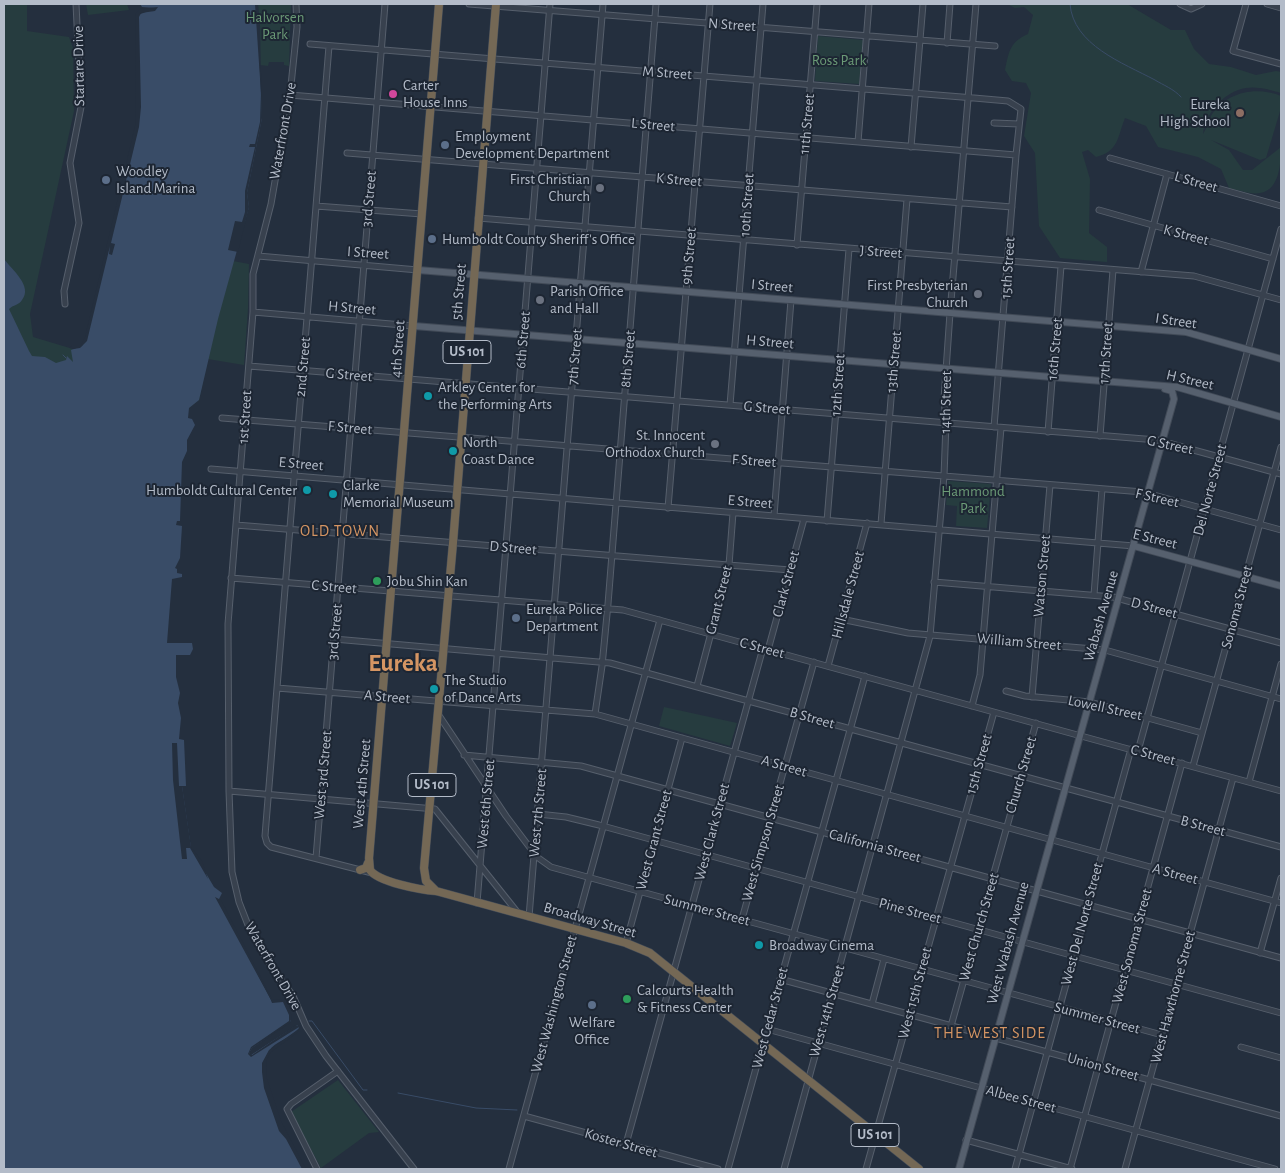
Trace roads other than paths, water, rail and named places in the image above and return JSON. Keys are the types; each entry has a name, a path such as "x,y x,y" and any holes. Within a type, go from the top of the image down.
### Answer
{"highway":[{"name":"4th Street","path":"383,697 439,4"},
{"name":"5th Street","path":"440,701 495,5"},
{"name":"West 4th Street","path":"372,873 368,863 383,697"},
{"name":"US 101","path":"424,872 440,701"},
{"path":"360,870 366,868 368,863"},
{"path":"403,884 420,882 424,872"},
{"path":"424,872 427,882 436,891"},
{"name":"Broadway Street","path":"372,873 381,878 436,891 626,943 650,953 919,1169"}],"main road":[{"name":"I Street","path":"418,270 1186,332 1281,359"},
{"name":"H Street","path":"414,326 1177,387 1281,417"},
{"path":"1147,385 1168,389 1174,393 1174,399"},
{"name":"Wabash Avenue","path":"1050,839 1120,598 1174,399 1181,392 1201,395"},
{"name":"E Street","path":"1134,546 1281,586"},
{"name":"West Wabash Avenue","path":"959,1169 1050,839"}],"street":[{"name":"Startare Drive","path":"65,304 64,291 79,224 70,163 81,107 76,4"},
{"name":"Waterfront Drive","path":"258,256 271,204 290,95 297,27 296,4"},
{"name":"3rd Street","path":"330,692 384,4"},
{"name":"N Street","path":"469,4 995,46"},
{"name":"6th Street","path":"494,706 550,4"},
{"name":"7th Street","path":"546,710 603,4"},
{"name":"8th Street","path":"595,714 603,662 608,608 656,4"},
{"name":"9th Street","path":"668,508 710,4"},
{"name":"10th Street","path":"730,405 763,4"},
{"name":"11th Street","path":"797,245 817,4"},
{"path":"858,142 869,4"},
{"path":"911,146 923,4"},
{"path":"947,43 950,4"},
{"name":"14th Street","path":"887,795 930,636 944,476 946,423 944,399 950,313 976,4"},
{"path":"1180,4 1192,9 1202,4"},
{"path":"1246,4 1233,51 1281,64"},
{"path":"1267,4 1281,8"},
{"name":"M Street","path":"310,44 969,97 1008,101 1021,109"},
{"name":"2nd Street","path":"269,794 329,46"},
{"name":"L Street","path":"290,95 1016,155"},
{"name":"15th Street","path":"994,427 1021,109"},
{"path":"994,123 1019,124"},
{"name":"K Street","path":"347,153 1012,207"},
{"name":"L Street","path":"1110,158 1281,206"},
{"path":"1141,272 1167,174"},
{"name":"13th Street","path":"881,524 907,199"},
{"path":"316,206 422,214"},
{"name":"K Street","path":"1100,210 1273,259"},
{"name":"J Street","path":"478,218 1201,278 1281,300"},
{"name":"Del Norte Street","path":"1138,751 1281,229"},
{"name":"12th Street","path":"827,521 849,249"},
{"name":"I Street","path":"258,256 418,270"},
{"name":"1st Street","path":"231,578 253,312 253,281 258,256"},
{"name":"16th Street","path":"1048,432 1061,266"},
{"name":"17th Street","path":"1100,436 1112,270"},
{"path":"774,516 791,300"},
{"name":"H Street","path":"253,312 414,326"},
{"name":"G Street","path":"249,366 1162,441 1281,474"},
{"name":"F Street","path":"222,418 1102,489 1148,494 1281,530"},
{"path":"972,706 980,674 984,639 1001,428"},
{"name":"Sonoma Street","path":"1193,766 1281,447"},
{"name":"E Street","path":"211,469 1134,546"},
{"name":"Watson Street","path":"1032,697 1050,485"},
{"path":"1094,595 1102,489"},
{"name":"Grant Street","path":"697,686 729,565 733,513"},
{"name":"Clark Street","path":"734,752 804,519"},
{"name":"Hillsdale Street","path":"828,666 867,523"},
{"name":"D Street","path":"236,525 790,570"},
{"name":"Waterfront Drive","path":"231,578 226,672 228,791 232,872 243,915 261,949 293,996 306,1026 338,1071 414,1169"},
{"name":"C Street","path":"231,578 624,610 1281,791"},
{"name":"D Street","path":"934,582 1120,598 1281,643"},
{"name":"William Street","path":"841,618 905,633 1105,650 1281,699"},
{"name":"West Washington Street","path":"509,1169 660,620"},
{"name":"B Street","path":"334,639 603,662 646,672 1281,847"},
{"name":"West Simpson Street","path":"742,919 814,662"},
{"path":"1249,782 1281,664"},
{"name":"West Cedar Street","path":"728,1169 864,676"},
{"name":"A Street","path":"277,688 595,714 1281,903"},
{"name":"Lowell Street","path":"1006,691 1032,697 1090,702 1202,733"},
{"name":"West 3rd Street","path":"316,858 330,692"},
{"name":"West 6th Street","path":"477,902 494,706"},
{"name":"West 7th Street","path":"529,917 546,710"},
{"name":"15th Street","path":"964,816 994,712"},
{"name":"Summer Street","path":"438,714 487,789 534,853 551,867 1162,1036"},
{"name":"Church Street","path":"1006,828 1036,723"},
{"name":"West Grant Street","path":"626,943 682,738"},
{"path":"1102,853 1130,749"},
{"name":"West Clark Street","path":"626,1144 734,752"},
{"name":"California Street","path":"464,755 581,766 1281,958"},
{"path":"1153,868 1182,763"},
{"name":"West Hawthorne Street","path":"1125,1169 1233,778"},
{"path":"228,791 430,807 437,810 518,914"},
{"name":"Broadway Street","path":"269,794 265,836 267,843 271,847 372,873"},
{"name":"West 14th Street","path":"784,1169 887,795"},
{"name":"Pine Street","path":"538,814 566,817 603,826 1281,1013"},
{"name":"West 15th Street","path":"866,1169 964,816"},
{"name":"West Church Street","path":"952,1026 1006,828"},
{"name":"West Del Norte Street","path":"1015,1169 1102,853"},
{"name":"West Sonoma Street","path":"1071,1169 1153,868"},
{"path":"1260,953 1281,878"},
{"path":"872,1004 884,959"},
{"name":"Union Street","path":"780,979 1281,1116"},
{"name":"Albee Street","path":"766,1029 1275,1169"},
{"path":"1242,1047 1281,1058"},
{"path":"317,1169 287,1109 291,1104 338,1071"},
{"name":"Koster Street","path":"524,1116 718,1169"},
{"path":"966,1140 1071,1169"}],"water":[{"path":"140,4 257,4 262,118 247,193 249,207 218,319 199,400 189,408 188,418 192,419 195,425 187,440 187,451 182,462 180,521 177,521 176,525 182,526 180,558 175,568 177,573 182,574 182,577 172,579 167,643 192,643 193,649 190,655 176,655 176,677 180,693 178,703 181,718 179,739 184,740 186,786 182,786 191,848 214,887 222,893 219,899 272,1002 284,1002 289,1011 291,1021 252,1048 249,1053 251,1055 297,1025 299,1028 269,1051 265,1064 269,1094 275,1111 304,1169 4,1169 4,259 20,278 25,289 25,295 21,302 9,309 32,356 45,357 56,363 66,360 67,356 73,362 71,350 82,346 86,337 139,118 138,15 156,8 142,7"}],"waterway":[{"path":"1070,4 1073,18 1080,31 1090,42 1115,59 1168,87 1181,97"},
{"path":"63,355 66,358"},
{"path":"309,1021 312,1021 363,1090 367,1090"},
{"path":"398,1093 476,1108 517,1110"}],"place":[{"name":"Carter House Inns","path":"393,94"},
{"name":"Eureka High School","path":"1240,113"},
{"name":"Employment Development Department","path":"445,145"},
{"name":"Woodley Island Marina","path":"106,180"},
{"name":"First Christian Church","path":"600,188"},
{"name":"Humboldt County Sheriff's Office","path":"432,239"},
{"name":"First Presbyterian Church","path":"978,294"},
{"name":"Parish Office and Hall","path":"540,300"},
{"name":"Arkley Center for the Performing Arts","path":"428,396"},
{"name":"St. Innocent Orthodox Church","path":"715,444"},
{"name":"North Coast Dance","path":"453,451"},
{"name":"Humboldt Cultural Center","path":"307,490"},
{"name":"Clarke Memorial Museum","path":"333,494"},
{"name":"Jobu Shin Kan","path":"377,581"},
{"name":"Eureka Police Department","path":"516,618"},
{"name":"The Studio of Dance Arts","path":"434,689"},
{"name":"Broadway Cinema","path":"759,945"},
{"name":"Calcourts Health & Fitness Center","path":"627,999"},
{"name":"Welfare Office","path":"592,1005"}],"district":[{"name":"OLD TOWN","path":"340,531"},
{"name":"Eureka","path":"403,663"},
{"name":"THE WEST SIDE","path":"990,1033"}],"park label":[{"name":"Halvorsen Park","path":"275,26"},
{"name":"Ross Park","path":"839,60"},
{"name":"Hammond Park","path":"973,500"}]}
